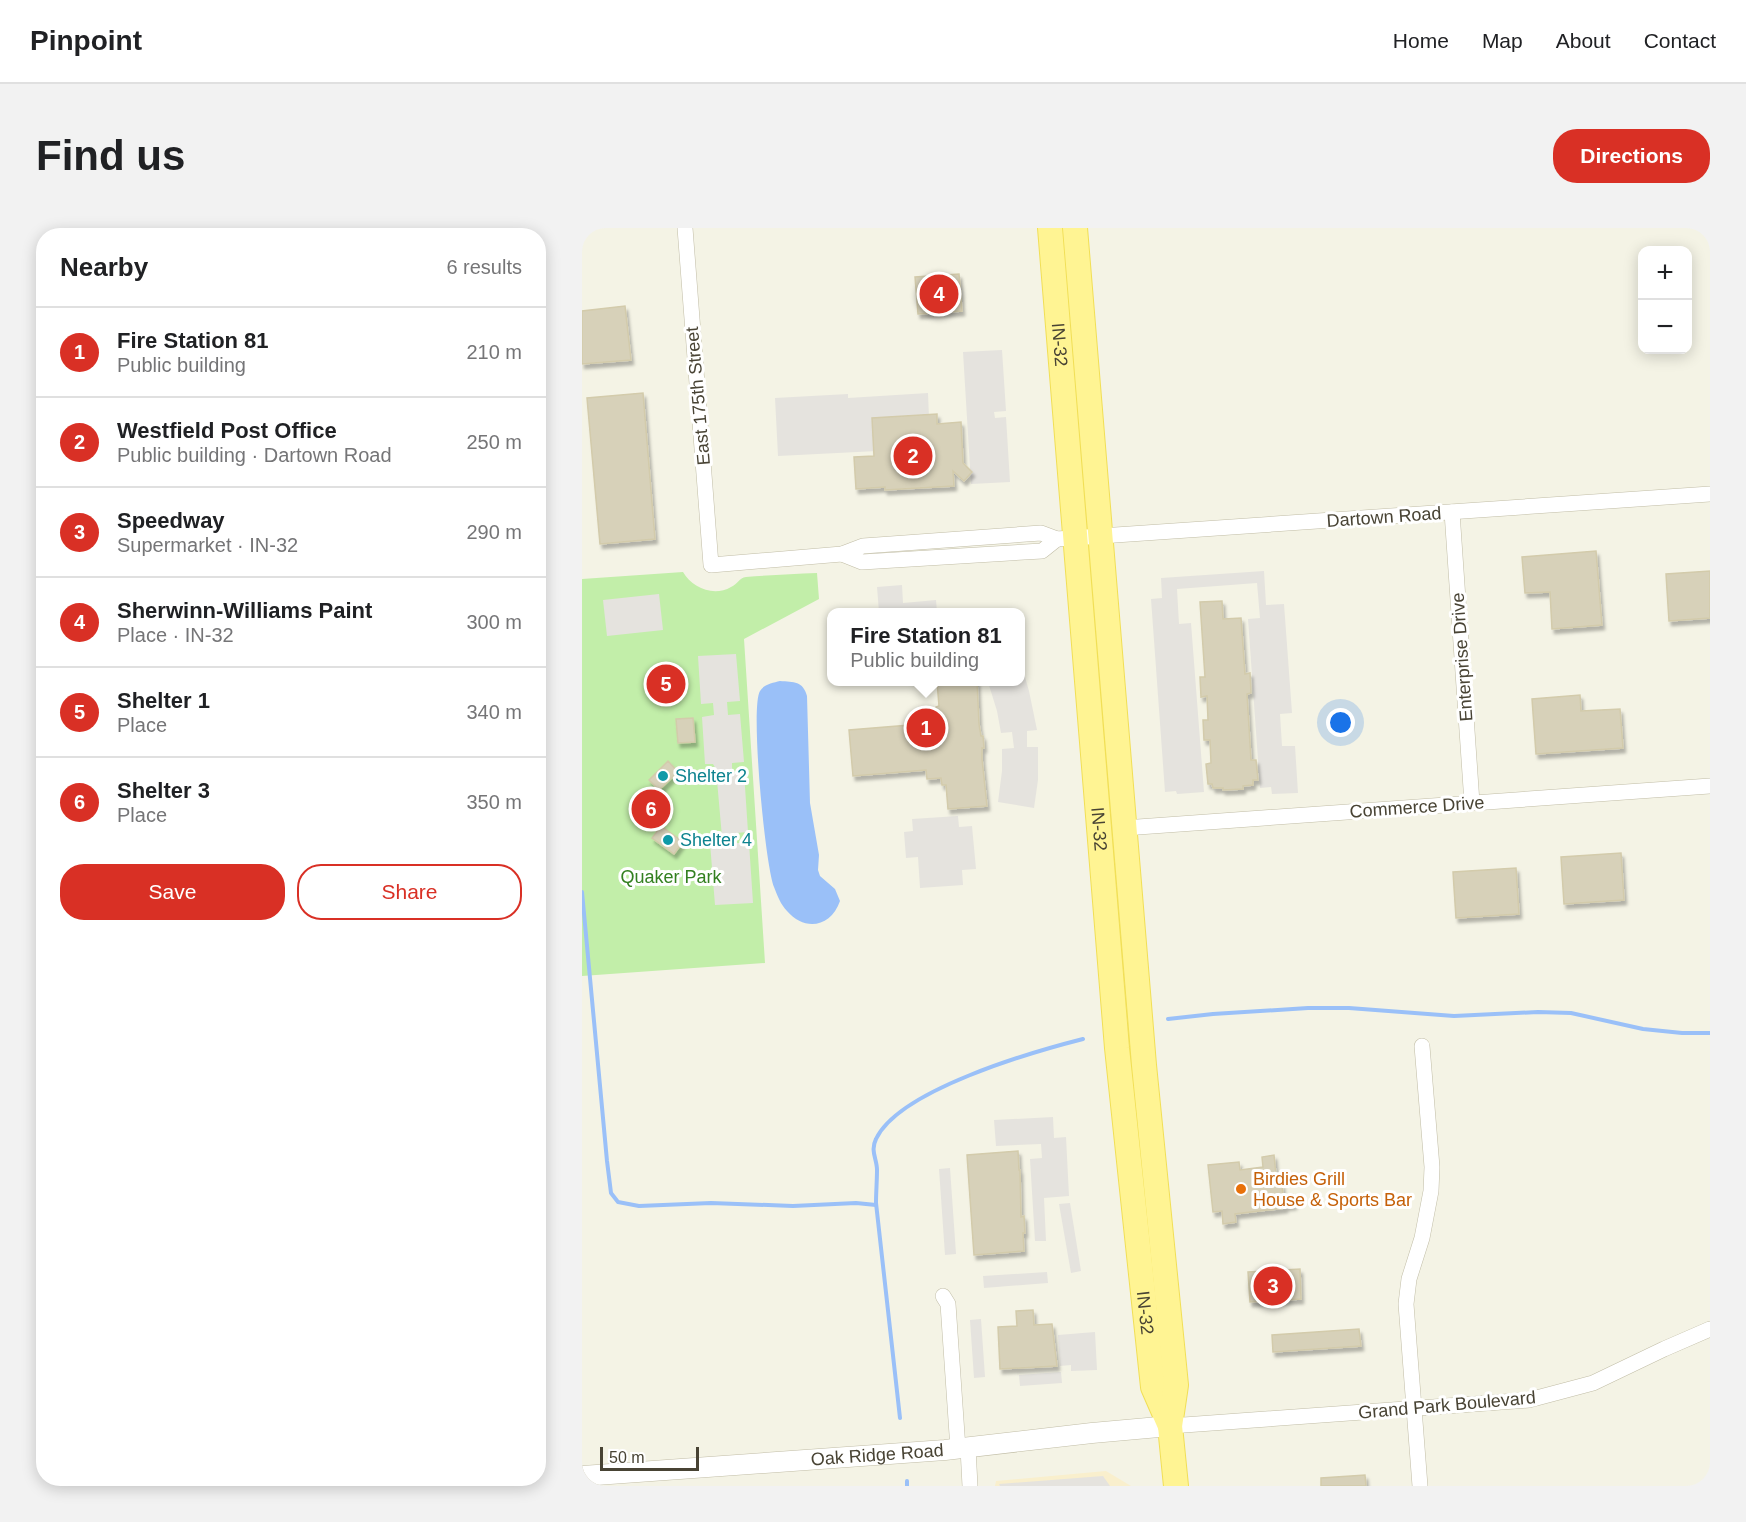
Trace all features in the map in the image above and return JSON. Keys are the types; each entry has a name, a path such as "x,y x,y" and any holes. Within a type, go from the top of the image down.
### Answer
{"main road":[{"name":"IN-32","path":"1050,228 1066,538 1117,1048 1153,1387 1170,1426"},
{"name":"IN-32","path":"1075,228 1143,1054 1176,1385 1170,1426 1176,1486"}],"street":[{"name":"East 175th Street","path":"685,228 711,565"},
{"name":"Dartown Road","path":"711,565 842,554 863,546 1041,533 1066,538 1710,494"},
{"name":"Enterprise Drive","path":"1452,512 1472,803"},
{"name":"Commerce Drive","path":"1124,828 1710,786"},
{"path":"1420,1486 1406,1304 1409,1279 1429,1209 1432,1167 1422,1046"},
{"path":"944,1296 948,1304 963,1448 970,1486"},
{"name":"Grand Park Boulevard","path":"1170,1426 1515,1401 1559,1394 1593,1383 1710,1329"},
{"name":"Oak Ridge Road","path":"582,1476 963,1448 1170,1426"}],"shaded area":[{"path":"1002,350 1006,411 994,412 995,418 1006,417 1010,482 971,484 963,352"},
{"path":"928,393 929,418 877,451 778,456 775,398 848,394 848,398"},
{"path":"1264,571 1266,605 1284,604 1292,713 1280,714 1282,746 1295,746 1298,793 1272,794 1271,787 1260,788 1248,619 1260,618 1257,583 1177,589 1179,624 1191,623 1204,792 1177,794 1176,791 1165,792 1151,599 1162,598 1161,578"},
{"path":"902,585 903,603 936,600 937,608 879,608 877,587"},
{"path":"659,594 663,630 607,636 603,600"},
{"path":"736,654 740,701 727,702 728,715 740,714 744,762 732,763 732,773 744,772 748,832 736,833 737,843 749,843 753,903 715,905 710,843 721,841 722,837 716,769 713,764 705,764 702,717 714,715 713,703 701,704 698,656"},
{"path":"1025,677 1037,730 1027,731 1027,747 1038,747 1038,780 1034,808 998,802 1002,749 1014,748 1012,732 1001,733 989,686 1025,686"},
{"path":"958,816 959,827 972,826 976,869 962,870 963,885 920,888 918,857 906,858 904,832 913,831 912,819"},
{"path":"1053,1117 1054,1138 1066,1137 1069,1196 1044,1198 1046,1241 1035,1241 1030,1159 1042,1158 1041,1144 996,1146 994,1120"},
{"path":"950,1168 956,1254 945,1255 939,1169"},
{"path":"1070,1203 1081,1271 1071,1273 1059,1204"},
{"path":"1047,1272 1048,1283 984,1288 983,1276"},
{"path":"981,1319 985,1377 974,1378 970,1320"},
{"path":"1095,1332 1097,1370 1071,1371 1071,1365 1060,1366 1058,1335"},
{"path":"1061,1372 1062,1383 1020,1386 1019,1375"},
{"path":"1106,1471 1131,1486 995,1486 996,1481"},
{"path":"1103,1476 1110,1486 1000,1486 999,1484"}],"green space":[{"name":"Quaker Park","path":"683,572 692,582 711,591 724,590 746,577 817,573 819,599 744,639 765,963 582,976 582,579"}],"water":[{"path":"780,681 800,685 807,696 810,803 819,855 818,870 820,876 835,889 840,901 830,916 817,924 802,922 787,911 778,897 770,873 760,786 757,703 760,691 764,687"}],"building":[{"path":"959,274 962,311 918,314 915,277"},
{"path":"625,306 631,360 582,364 582,311"},
{"path":"643,393 655,539 600,544 587,398"},
{"path":"937,414 937,424 961,422 963,463 972,472 964,481 953,471 954,486 885,490 885,487 856,489 854,457 874,456 872,418"},
{"path":"1596,551 1602,625 1552,629 1550,592 1525,593 1522,557"},
{"path":"1710,571 1710,618 1669,621 1666,574"},
{"path":"1222,601 1223,619 1241,618 1245,674 1250,673 1251,693 1247,694 1251,760 1256,760 1258,780 1253,780 1253,785 1243,786 1243,789 1223,790 1223,788 1213,788 1212,784 1208,784 1206,764 1211,763 1210,740 1204,740 1203,720 1208,720 1207,696 1201,697 1200,677 1205,677 1200,602"},
{"path":"672,671 674,697 660,698 658,672"},
{"path":"937,686 977,686 987,806 948,809 946,785 942,785 941,778 927,779 926,770 853,776 849,730 922,724 921,714 936,713 936,707 939,706"},
{"path":"1580,695 1581,711 1620,709 1623,748 1536,754 1532,699"},
{"path":"693,718 695,742 678,743 676,719"},
{"name":"Shelter 2","path":"668,761 678,772 659,790 649,780"},
{"path":"657,795 659,822 644,823 642,796"},
{"name":"Shelter 4","path":"661,826 683,842 674,854 652,838"},
{"path":"1621,853 1624,900 1564,904 1561,857"},
{"path":"1516,868 1519,914 1456,918 1453,872"},
{"path":"1018,1151 1021,1217 1024,1216 1024,1251 974,1255 967,1155"},
{"path":"1274,1155 1277,1185 1282,1184 1283,1195 1293,1194 1294,1205 1235,1214 1236,1222 1223,1224 1222,1211 1213,1212 1208,1165 1239,1162 1240,1170 1263,1167 1262,1157"},
{"path":"1300,1269 1301,1299 1250,1302 1248,1272"},
{"path":"1033,1310 1034,1325 1052,1324 1057,1366 1000,1369 998,1327 1017,1326 1016,1311"},
{"path":"1359,1329 1361,1346 1273,1352 1272,1335"},
{"path":"1365,1475 1366,1486 1321,1486 1321,1478"}],"waterway":[{"path":"582,892 607,1161 611,1193 618,1202 639,1206 711,1203 793,1206 856,1203 876,1205"},
{"path":"1168,1019 1308,1008 1349,1008 1454,1016 1538,1012 1571,1013 1643,1029 1710,1033"},
{"path":"900,1418 876,1203 877,1170 874,1151 876,1139 889,1121 938,1089 1001,1063 1083,1039"},
{"path":"907,1481 907,1486"}],"place":[{"name":"Sherwinn-Williams Paint","path":"939,294"},
{"name":"Westfield Post Office","path":"913,456"},
{"name":"Shelter 1","path":"666,684"},
{"name":"Fire Station 81","path":"926,728"},
{"name":"Shelter 2","path":"663,776"},
{"name":"Shelter 3","path":"651,809"},
{"name":"Shelter 4","path":"668,840"},
{"name":"Birdies Grill House & Sports Bar","path":"1241,1189"},
{"name":"Speedway","path":"1273,1286"}]}
